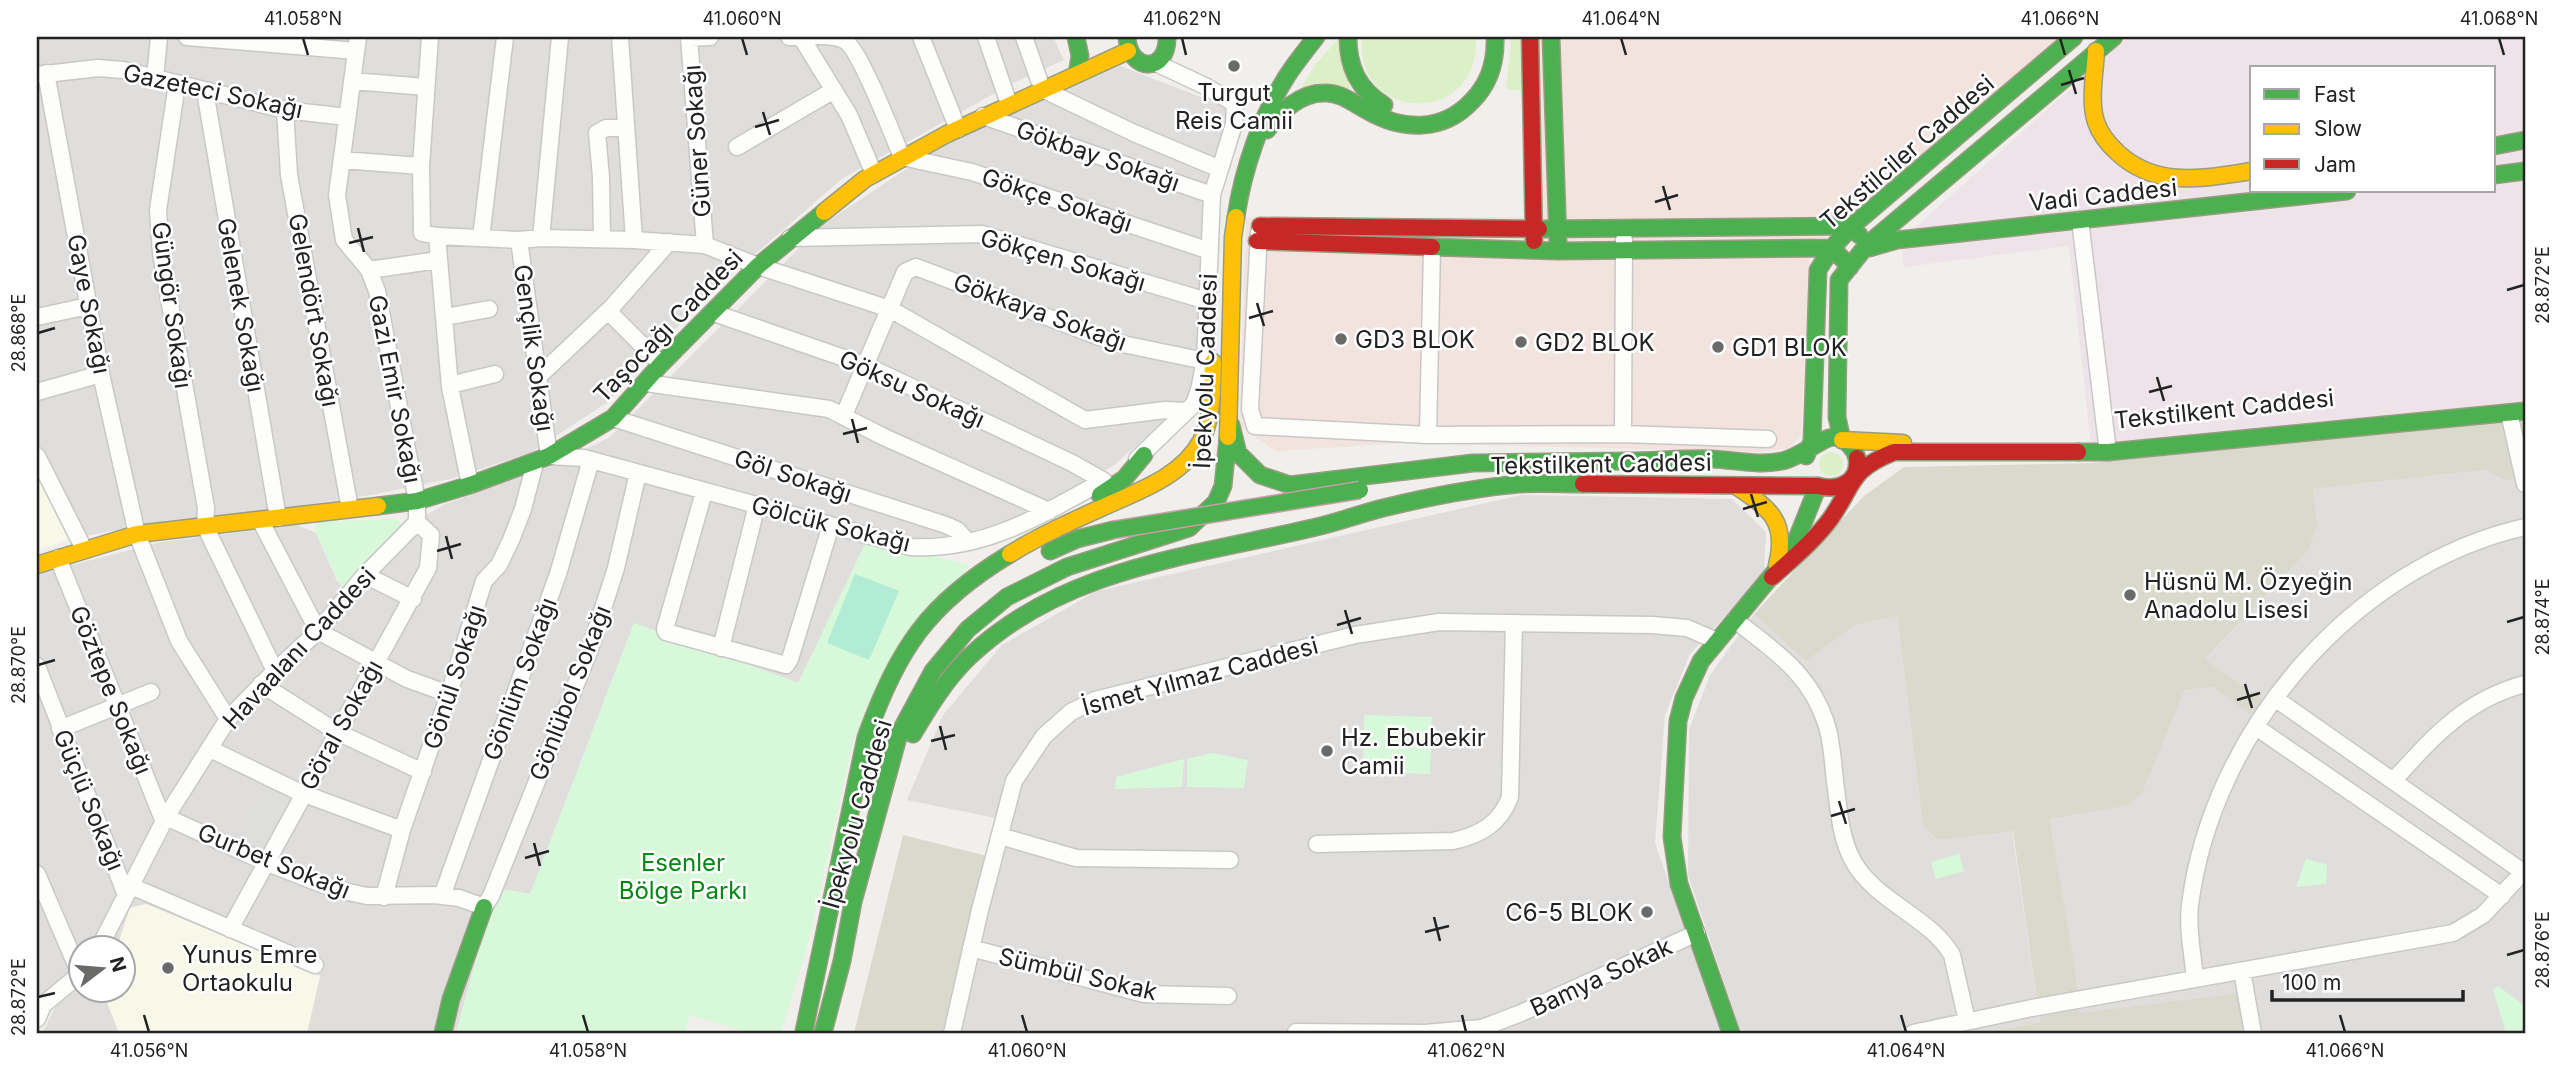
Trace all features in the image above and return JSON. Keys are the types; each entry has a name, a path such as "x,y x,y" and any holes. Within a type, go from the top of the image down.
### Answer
{"main road":[{"path":"1076,37 1081,58 1077,74"},
{"path":"1123,42 1138,63 1145,65 1156,62 1168,50 1167,37"},
{"name":"İpekyolu Caddesi","path":"842,961 853,901 899,734 933,671 968,629 1007,597 1067,567 1189,528 1216,502 1223,486 1230,423 1233,237 1238,202 1265,118 1287,76 1316,37"},
{"path":"1348,37 1347,49 1351,66 1364,90 1388,107 1418,112 1436,109 1463,93 1479,68 1483,50 1482,37"},
{"path":"1254,149 1287,107 1303,97 1319,93 1333,93 1345,97 1370,113 1401,127 1442,122 1460,112 1484,87 1496,47 1494,37"},
{"path":"1530,37 1533,250"},
{"path":"1551,37 1558,251"},
{"name":"Tekstilciler Caddesi","path":"1808,451 1812,441 1818,270 1832,248 1852,226 2074,37"},
{"name":"Tekstilciler Caddesi","path":"1842,440 1837,417 1839,280 1866,247 2114,37"},
{"name":"Taşocağı Caddesi","path":"37,565 137,534 417,501 542,459 613,418 661,364 758,266 874,174 1041,85 1077,74 1123,42"},
{"name":"Vadi Caddesi","path":"2096,51 2096,122 2112,149 2129,163 2160,177 2193,177 2250,171"},
{"name":"İpekyolu Caddesi","path":"824,935 866,737 881,693 920,625 947,598 1007,554 1163,478 1194,451 1203,436 1211,406 1219,215 1225,181 1250,110"},
{"path":"2496,146 2525,140"},
{"path":"2496,175 2525,171"},
{"name":"Vadi Caddesi","path":"1866,247 1897,240 2338,192"},
{"path":"1259,234 1432,228 1625,230 1852,226 1866,247"},
{"path":"1432,228 1432,248"},
{"path":"1259,234 1432,248 1624,251 1832,248 1850,267"},
{"name":"Tekstilkent Caddesi","path":"1626,461 1782,461 1808,451 1820,440 1827,438 1888,443 2108,449 2525,398"},
{"name":"Tekstilkent Caddesi","path":"881,799 895,765 933,702 969,657 998,632 1032,609 1073,588 1171,558 1318,527 1389,506 1473,489 1522,484 1818,486 1833,490 1840,488 1874,460 1894,452 2108,449 2517,412"},
{"path":"1230,423 1238,453 1260,475 1290,485 1473,463 1626,461"},
{"path":"1731,1033 1681,892 1672,837 1678,721 1684,698 1701,661 1773,577 1831,518 1856,472 1857,457 1849,444 1842,440"},
{"path":"1773,577 1795,544 1818,486 1807,474 1808,451"},
{"path":"1042,535 1124,479 1143,455"},
{"path":"993,584 1021,563 1077,539 1113,530 1475,474 1626,461"},
{"path":"1736,486 1763,505 1779,526 1783,543 1773,577"},
{"path":"858,772 880,723 916,664"},
{"path":"443,1033 451,999 484,907"},
{"path":"794,1033 824,935"},
{"path":"804,1033 824,935"},
{"path":"822,1033 842,961"},
{"path":"834,1033 842,961"}],"street":[{"path":"155,78 159,37"},
{"path":"187,37 357,44"},
{"path":"430,37 421,166 422,233 519,240 601,239 705,245 758,266 890,309 1085,420 1165,410 1186,411"},
{"path":"481,238 505,37"},
{"path":"541,238 560,37"},
{"path":"620,37 634,240"},
{"path":"689,38 710,37"},
{"path":"789,37 834,37 847,41 859,59 902,157"},
{"path":"801,37 849,115 874,174"},
{"path":"921,37 958,129"},
{"path":"986,37 1009,104"},
{"path":"1024,37 1041,85 1134,133 1220,169"},
{"name":"Güner Sokağı","path":"689,38 705,245"},
{"name":"Gazi Emir Sokağı","path":"357,44 337,195 344,240 369,270 377,291 417,501"},
{"name":"Gölcük Sokağı","path":"542,459 591,460 911,547 930,548 968,542 1014,529 1104,481 1143,455 1194,404 1205,360 1212,195 1234,124 1235,104 1156,62"},
{"name":"Gazeteci Sokağı","path":"42,74 98,68 123,70 285,110 348,117"},
{"name":"Gaye Sokağı","path":"42,74 101,374 137,534 179,641 228,719"},
{"path":"352,81 426,87"},
{"name":"Güngör Sokağı","path":"177,84 158,210 161,253 206,509 205,526"},
{"name":"Gelenek Sokağı","path":"205,90 278,519"},
{"path":"737,147 834,90"},
{"name":"Gelendört Sokağı","path":"285,110 289,175 350,509"},
{"name":"Gökbay Sokağı","path":"984,116 1212,195"},
{"path":"601,239 601,177 597,133 606,128 626,128"},
{"name":"Gökçe Sokağı","path":"902,157 972,172 1210,251"},
{"path":"342,160 421,166"},
{"path":"2080,220 2108,449"},
{"path":"1623,434 1625,230"},
{"name":"Gökçen Sokağı","path":"790,238 982,234 1207,301"},
{"path":"1259,234 1250,410 1255,426 1428,435 1623,434 1768,439"},
{"path":"437,236 450,385 470,485"},
{"name":"Gençlik Sokağı","path":"519,240 537,378 542,459"},
{"path":"537,378 608,311 669,242"},
{"path":"1428,435 1432,248"},
{"path":"369,270 438,260"},
{"name":"Gökkaya Sokağı","path":"890,309 905,272 916,267 1113,341 1205,360"},
{"path":"37,317 88,306"},
{"path":"844,415 890,309"},
{"path":"445,317 489,310"},
{"path":"608,311 661,364"},
{"name":"Göksu Sokağı","path":"713,313 867,366 1104,481"},
{"path":"37,392 101,374"},
{"path":"450,385 495,374"},
{"path":"646,383 829,408 884,437 1049,511"},
{"path":"2517,412 2525,484"},
{"name":"Göl Sokağı","path":"613,418 946,525 957,530 968,542"},
{"path":"37,456 84,549"},
{"name":"Gönül Sokağı","path":"384,897 402,830 449,694 484,581 499,565 511,540 542,459"},
{"name":"Gönlüm Sokağı","path":"442,896 558,574 591,460"},
{"name":"Gönlübol Sokağı","path":"484,907 491,896 590,649 616,568 638,472"},
{"path":"704,492 666,632 786,665 831,525"},
{"path":"417,501 417,522"},
{"path":"721,648 757,505"},
{"path":"260,520 318,631 407,679 449,694"},
{"name":"Havaalanı Caddesi","path":"106,934 165,819 228,719 318,631 365,575 417,522"},
{"name":"Göral Sokağı","path":"230,929 428,568 431,535 417,522"},
{"path":"205,526 275,671"},
{"path":"2196,979 2189,908 2201,849 2227,780 2256,727 2293,674 2327,638 2371,599 2411,572 2490,535 2525,527"},
{"name":"Göztepe Sokağı","path":"58,558 165,819"},
{"path":"365,575 412,599"},
{"path":"1735,620 1790,663 1816,698 1827,727 1843,835 1854,863 1885,897 1938,936 1947,947 1952,955 1967,1021"},
{"name":"İsmet Yılmaz Caddesi","path":"952,1033 1014,781 1044,736 1071,712 1095,700 1354,635 1439,622 1652,625 1687,628 1717,641"},
{"path":"1317,844 1453,841 1474,836 1494,823 1505,810 1510,797 1514,623"},
{"name":"Güçlü Sokağı","path":"37,666 60,729 129,890"},
{"path":"261,684 337,732 423,772"},
{"path":"2393,781 2436,734 2480,701 2492,694 2525,684"},
{"path":"60,729 151,692"},
{"path":"1913,1033 2453,933 2483,915 2524,871 2276,699"},
{"path":"2256,727 2502,896"},
{"path":"209,749 303,793 402,830"},
{"name":"Gurbet Sokağı","path":"165,819 334,889 384,897 459,898 484,907"},
{"path":"1000,836 1076,858 1230,860"},
{"path":"37,874 66,941"},
{"path":"129,890 315,965"},
{"name":"Bamya Sokak","path":"1296,1032 1425,1033 1482,1028 1529,1010 1697,933"},
{"name":"Sümbül Sokak","path":"971,948 1144,994 1228,996"},
{"path":"2242,971 2253,1033"},
{"path":"39,1009 66,986"}],"shaded area":[{"path":"37,37 1053,37 1064,60 1013,83 843,178 704,298 609,401 532,452 450,479 365,496 226,517 169,520 69,539 37,468"},
{"path":"1525,37 2062,37 1810,251 1801,435 1789,448 1760,452 1404,443 1276,451 1239,426 1246,218 1528,217"},
{"path":"2129,37 2525,37 2525,420 2093,463 2069,246 1904,267 1901,240"},
{"path":"1120,66 1232,109 1207,199 1200,367 1191,398 1113,466 1002,529 927,554 867,541 798,683 634,623 530,894 502,889 486,924 456,1033 307,1033 320,976 146,904 130,908 121,934 66,934 66,1004 108,1004 119,1033 42,1033 56,1006 37,998 37,574 161,542 297,525 316,533 338,583 400,531 445,504 552,466 610,437 822,225 944,144"},
{"path":"2525,420 2525,475 2506,481 2485,470 2313,489 2318,525 2308,551 2205,659 2264,700 2253,716 2212,687 2185,690 2142,794 2127,806 2050,819 2076,972 2080,1013 2240,993 2246,1033 1982,1033 2040,1022 2013,831 1938,840 1923,827 1897,616 1855,625 1806,661 1754,614 1864,496 1904,467 2093,463"},
{"path":"37,468 69,539 37,551"},
{"path":"2485,470 2506,481 2525,475 2525,1033 2246,1033 2239,994 2080,1014 2076,972 2050,819 2127,806 2142,794 2185,690 2212,687 2254,716 2264,700 2205,659 2308,551 2318,525 2313,489"},
{"path":"1521,495 1732,499 1766,532 1764,574 1690,654 1665,715 1655,843 1722,1033 942,1033 996,818 907,800 943,715 1002,645 1097,591"},
{"path":"1754,614 1806,660 1855,625 1897,616 1923,827 1938,840 2012,830 2040,1022 1982,1033 1741,1033 1688,875 1689,730 1710,675"},
{"path":"269,786 292,797 265,849 239,836"},
{"path":"903,835 987,856 942,1033 854,1033"},
{"path":"146,904 320,976 307,1033 119,1033 108,1004 136,1004 136,934 121,934 130,908"}],"green space":[{"path":"1340,37 1350,89 1296,96 1315,65"},
{"path":"1362,37 1476,37 1472,67 1459,88 1439,100 1417,103 1395,99 1377,86 1364,65"},
{"path":"1509,37 1525,37 1526,91 1506,89 1511,43"},
{"path":"1831,452 1840,455 1843,464 1840,473 1831,476 1822,473 1819,464 1822,455"},
{"path":"399,520 402,525 400,531 348,589 342,588 315,527 319,522"},
{"name":"Esenler Bölge Parkı","path":"867,540 969,565 854,738 808,944 781,1033 750,1033 690,1015 685,1033 456,1033 486,924 501,889 530,894 634,623 798,683"},
{"path":"855,574 899,591 869,660 827,643"},
{"path":"1364,715 1432,717 1430,774 1363,772"},
{"path":"1212,753 1248,760 1244,788 1187,787 1187,759"},
{"path":"1184,759 1182,787 1115,789 1116,777"},
{"path":"1959,854 1964,871 1936,879 1931,862"},
{"path":"2306,859 2327,864 2326,884 2296,887"},
{"path":"2498,986 2525,1006 2525,1027 2516,1033 2506,1033 2493,990"}],"traffic: fast":[{"path":"1076,37 1080,56 1077,74"},
{"path":"1127,38 1135,58 1148,64 1162,57 1167,37"},
{"path":"1236,217 1243,180 1261,126 1287,76 1316,37"},
{"path":"1348,37 1350,58 1356,76 1367,92 1384,105"},
{"path":"1267,130 1285,110 1299,100 1324,93 1342,96 1381,118 1395,122 1409,125 1436,123 1461,111 1483,87 1493,63 1495,37"},
{"path":"1551,37 1558,242"},
{"path":"1806,456 1812,441 1818,270 1832,248 1852,226 2074,37"},
{"path":"1842,440 1837,417 1839,280 1867,245 2114,37"},
{"path":"2496,146 2525,140"},
{"path":"2496,175 2525,171"},
{"path":"1869,248 1897,240 2338,192"},
{"path":"378,506 417,501 549,456 613,418 661,364 758,266 824,212"},
{"path":"1539,229 1852,226 1859,235"},
{"path":"1432,247 1558,251 1832,248 1850,267"},
{"path":"2078,452 2108,452 2525,411"},
{"path":"1231,425 1238,453 1260,475 1290,485 1473,463 1626,461"},
{"path":"823,1033 842,961 853,902 899,734 933,671 968,629 1007,597 1067,567 1189,528 1216,502 1223,486 1228,437"},
{"path":"1626,461 1701,459 1773,462 1789,459 1835,437 1849,444 1857,458"},
{"path":"1100,495 1124,479 1144,455"},
{"path":"913,734 945,684 969,657 1006,627 1045,603 1087,584 1176,558 1321,526 1434,497 1519,484 1583,484"},
{"path":"1731,1033 1679,884 1672,837 1678,721 1684,698 1701,661 1792,551 1818,486"},
{"path":"1113,530 1360,490"},
{"path":"1050,551 1077,539 1113,530"},
{"path":"804,1031 866,737 878,706 904,653 937,610 957,591 1010,554"},
{"path":"443,1033 451,999 484,907"}],"traffic: slow":[{"path":"824,212 865,179 947,134 1128,51"},
{"path":"2096,51 2094,114 2102,135 2118,153 2149,172 2165,176 2199,178 2250,171"},
{"path":"1228,437 1233,237 1236,217"},
{"path":"1010,554 1157,482 1193,454 1208,422 1213,362"},
{"path":"1842,440 1903,443"},
{"path":"1736,486 1767,510 1778,527 1780,550 1777,565"},
{"path":"37,565 137,534 378,506"}],"traffic: jam":[{"path":"1530,37 1534,241"},
{"path":"1260,226 1539,229"},
{"path":"1257,241 1432,247"},
{"path":"1772,577 1825,526 1861,472 1894,452 2078,452"},
{"path":"1583,484 1833,487 1851,479 1855,474 1857,458"}],"place":[{"name":"Turgut Reis Camii","path":"1234,66"},
{"name":"GD3 BLOK","path":"1341,339"},
{"name":"GD2 BLOK","path":"1521,342"},
{"name":"GD1 BLOK","path":"1718,347"},
{"name":"Hüsnü M. Özyeğin Anadolu Lisesi","path":"2130,595"},
{"name":"Hz. Ebubekir Camii","path":"1327,751"},
{"name":"C6-5 BLOK","path":"1647,912"},
{"name":"Yunus Emre Ortaokulu","path":"168,968"}]}
